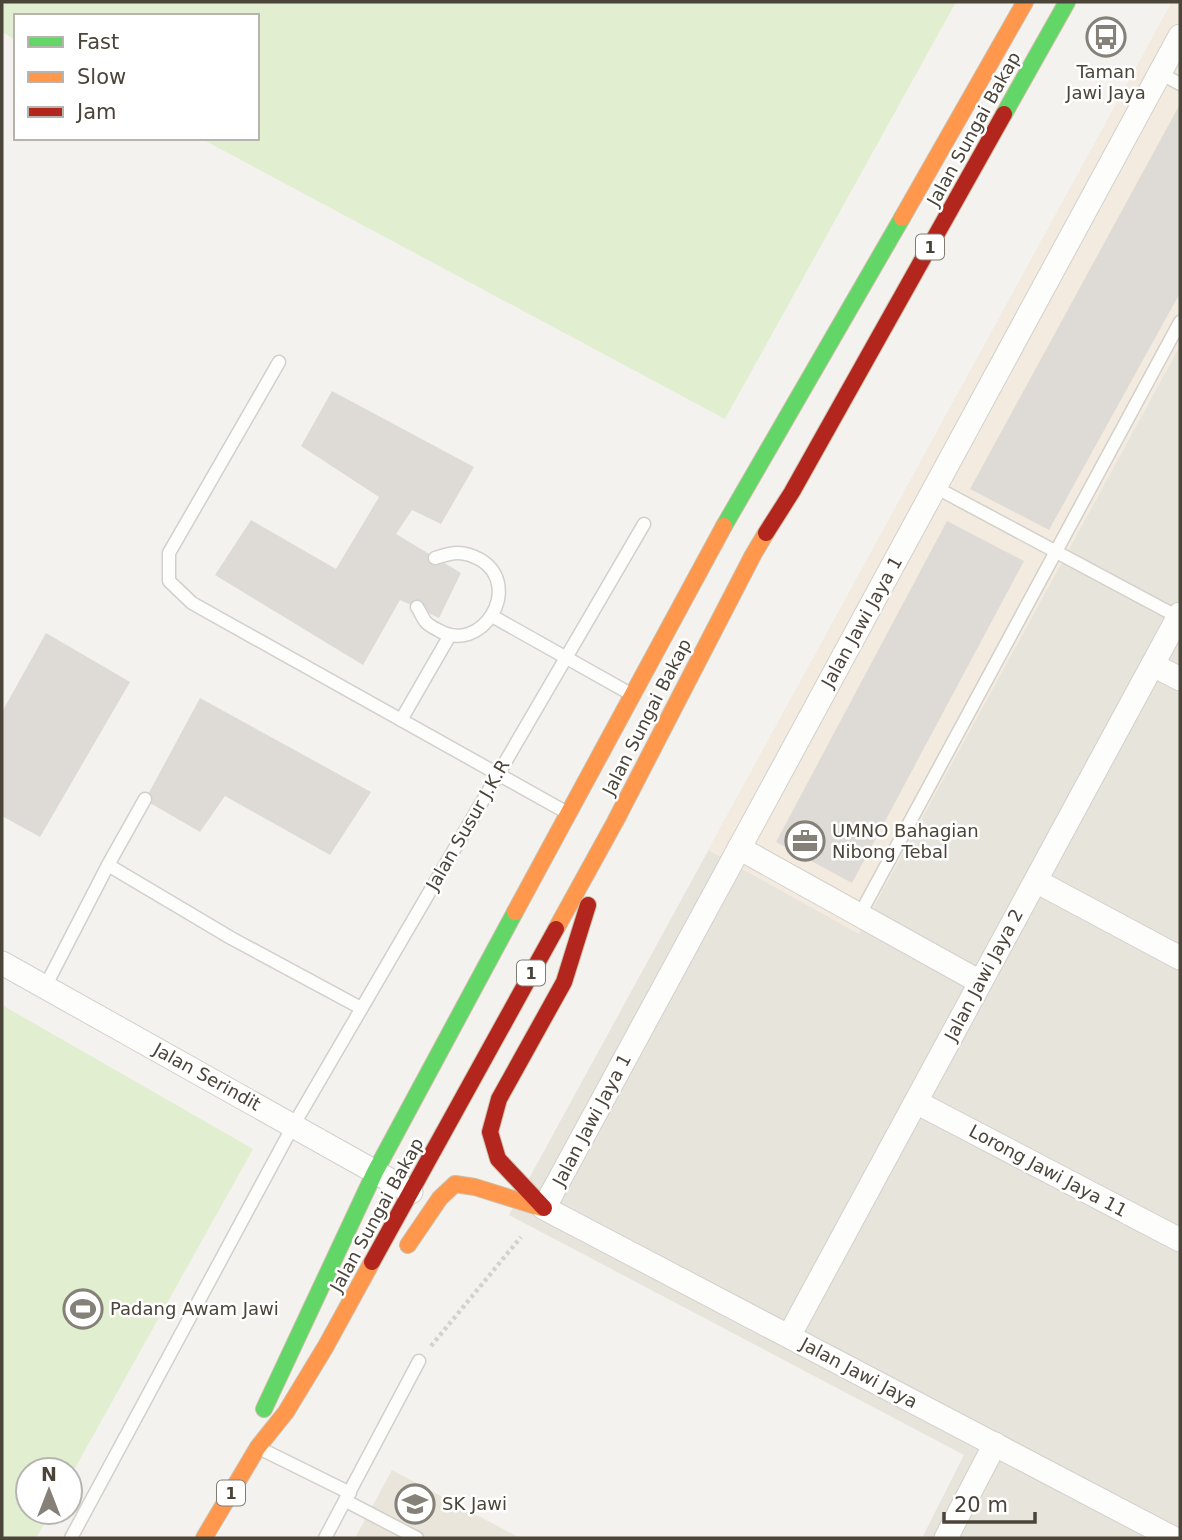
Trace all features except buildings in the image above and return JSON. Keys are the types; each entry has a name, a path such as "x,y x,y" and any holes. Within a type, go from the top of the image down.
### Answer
{"highway":[{"name":"Jalan Sungai Bakap","path":"258,1447 265,1405 375,1172 717,538 1025,2"},
{"name":"Jalan Sungai Bakap","path":"204,1538 258,1447 286,1412 326,1346 615,822 753,555 799,480 1068,2"},
{"path":"544,1208 498,1159 490,1132 499,1099 564,982 615,822"},
{"path":"396,1262 440,1198 455,1184 475,1187 544,1208"},
{"path":"326,1346 360,1315"}],"street":[{"name":"Jalan Jawi Jaya 1","path":"544,1208 935,487 1170,78 1180,36"},
{"name":"Jalan Jawi Jaya 2","path":"789,1336 1179,616"},
{"path":"1153,665 1180,679"},
{"path":"739,848 980,982"},
{"path":"1036,881 1180,958"},
{"name":"Jalan Serindit","path":"2,962 411,1192"},
{"name":"Lorong Jawi Jaya 11","path":"916,1102 1180,1240"},
{"name":"Jalan Jawi Jaya","path":"544,1208 1173,1538"},
{"path":"946,1538 995,1444"}],"lane":[{"path":"859,916 1180,322"},
{"path":"279,362 169,553 169,581 192,603 568,813"},
{"path":"935,487 1179,616"},
{"name":"Jalan Susur J.K.R","path":"71,1538 293,1126 644,524"},
{"path":"417,607 426,623 443,633 461,636 479,629 492,616 499,599 497,580 487,564 471,554 453,552 435,558"},
{"path":"492,616 632,695"},
{"path":"401,720 450,635"},
{"path":"45,987 145,799"},
{"path":"108,865 231,938 361,1008"},
{"path":"325,1538 419,1361"},
{"path":"258,1447 417,1538"}],"path":[{"path":"419,1361 544,1208"}],"shaded area":[{"name":"Taman Jawi Jaya","path":"1172,2 1180,2 1180,1538 922,1538 964,1455 509,1215"},
{"path":"1172,2 1180,2 1180,346 859,934 708,850"},
{"name":"SK Jawi","path":"392,1470 520,1538 355,1538"}],"green space":[{"path":"2,2 956,2 725,419 204,140 259,140 259,14 14,14 14,39 2,32"},
{"name":"Padang Awam Jawi","path":"2,1005 253,1149 82,1456 14,1456 14,1526 43,1526 36,1538 2,1538"}],"traffic: fast":[{"path":"1004,114 1067,2"},
{"path":"724,526 902,218"},
{"path":"264,1409 375,1172 515,912"}],"traffic: slow":[{"path":"902,218 1025,2"},
{"path":"515,912 724,526"},
{"path":"556,929 766,533"},
{"path":"408,1245 440,1198 455,1184 475,1187 542,1208"},
{"path":"204,1538 258,1447 286,1412 372,1262"}],"traffic: jam":[{"path":"766,533 792,492 1004,114"},
{"path":"544,1208 498,1159 490,1132 499,1099 564,982 588,905"},
{"path":"372,1262 556,929"}],"place":[{"name":"Taman Jawi Jaya","path":"1106,37"},
{"name":"UMNO Bahagian Nibong Tebal","path":"805,841"},
{"name":"Padang Awam Jawi","path":"83,1309"},
{"name":"SK Jawi","path":"415,1504"}]}
